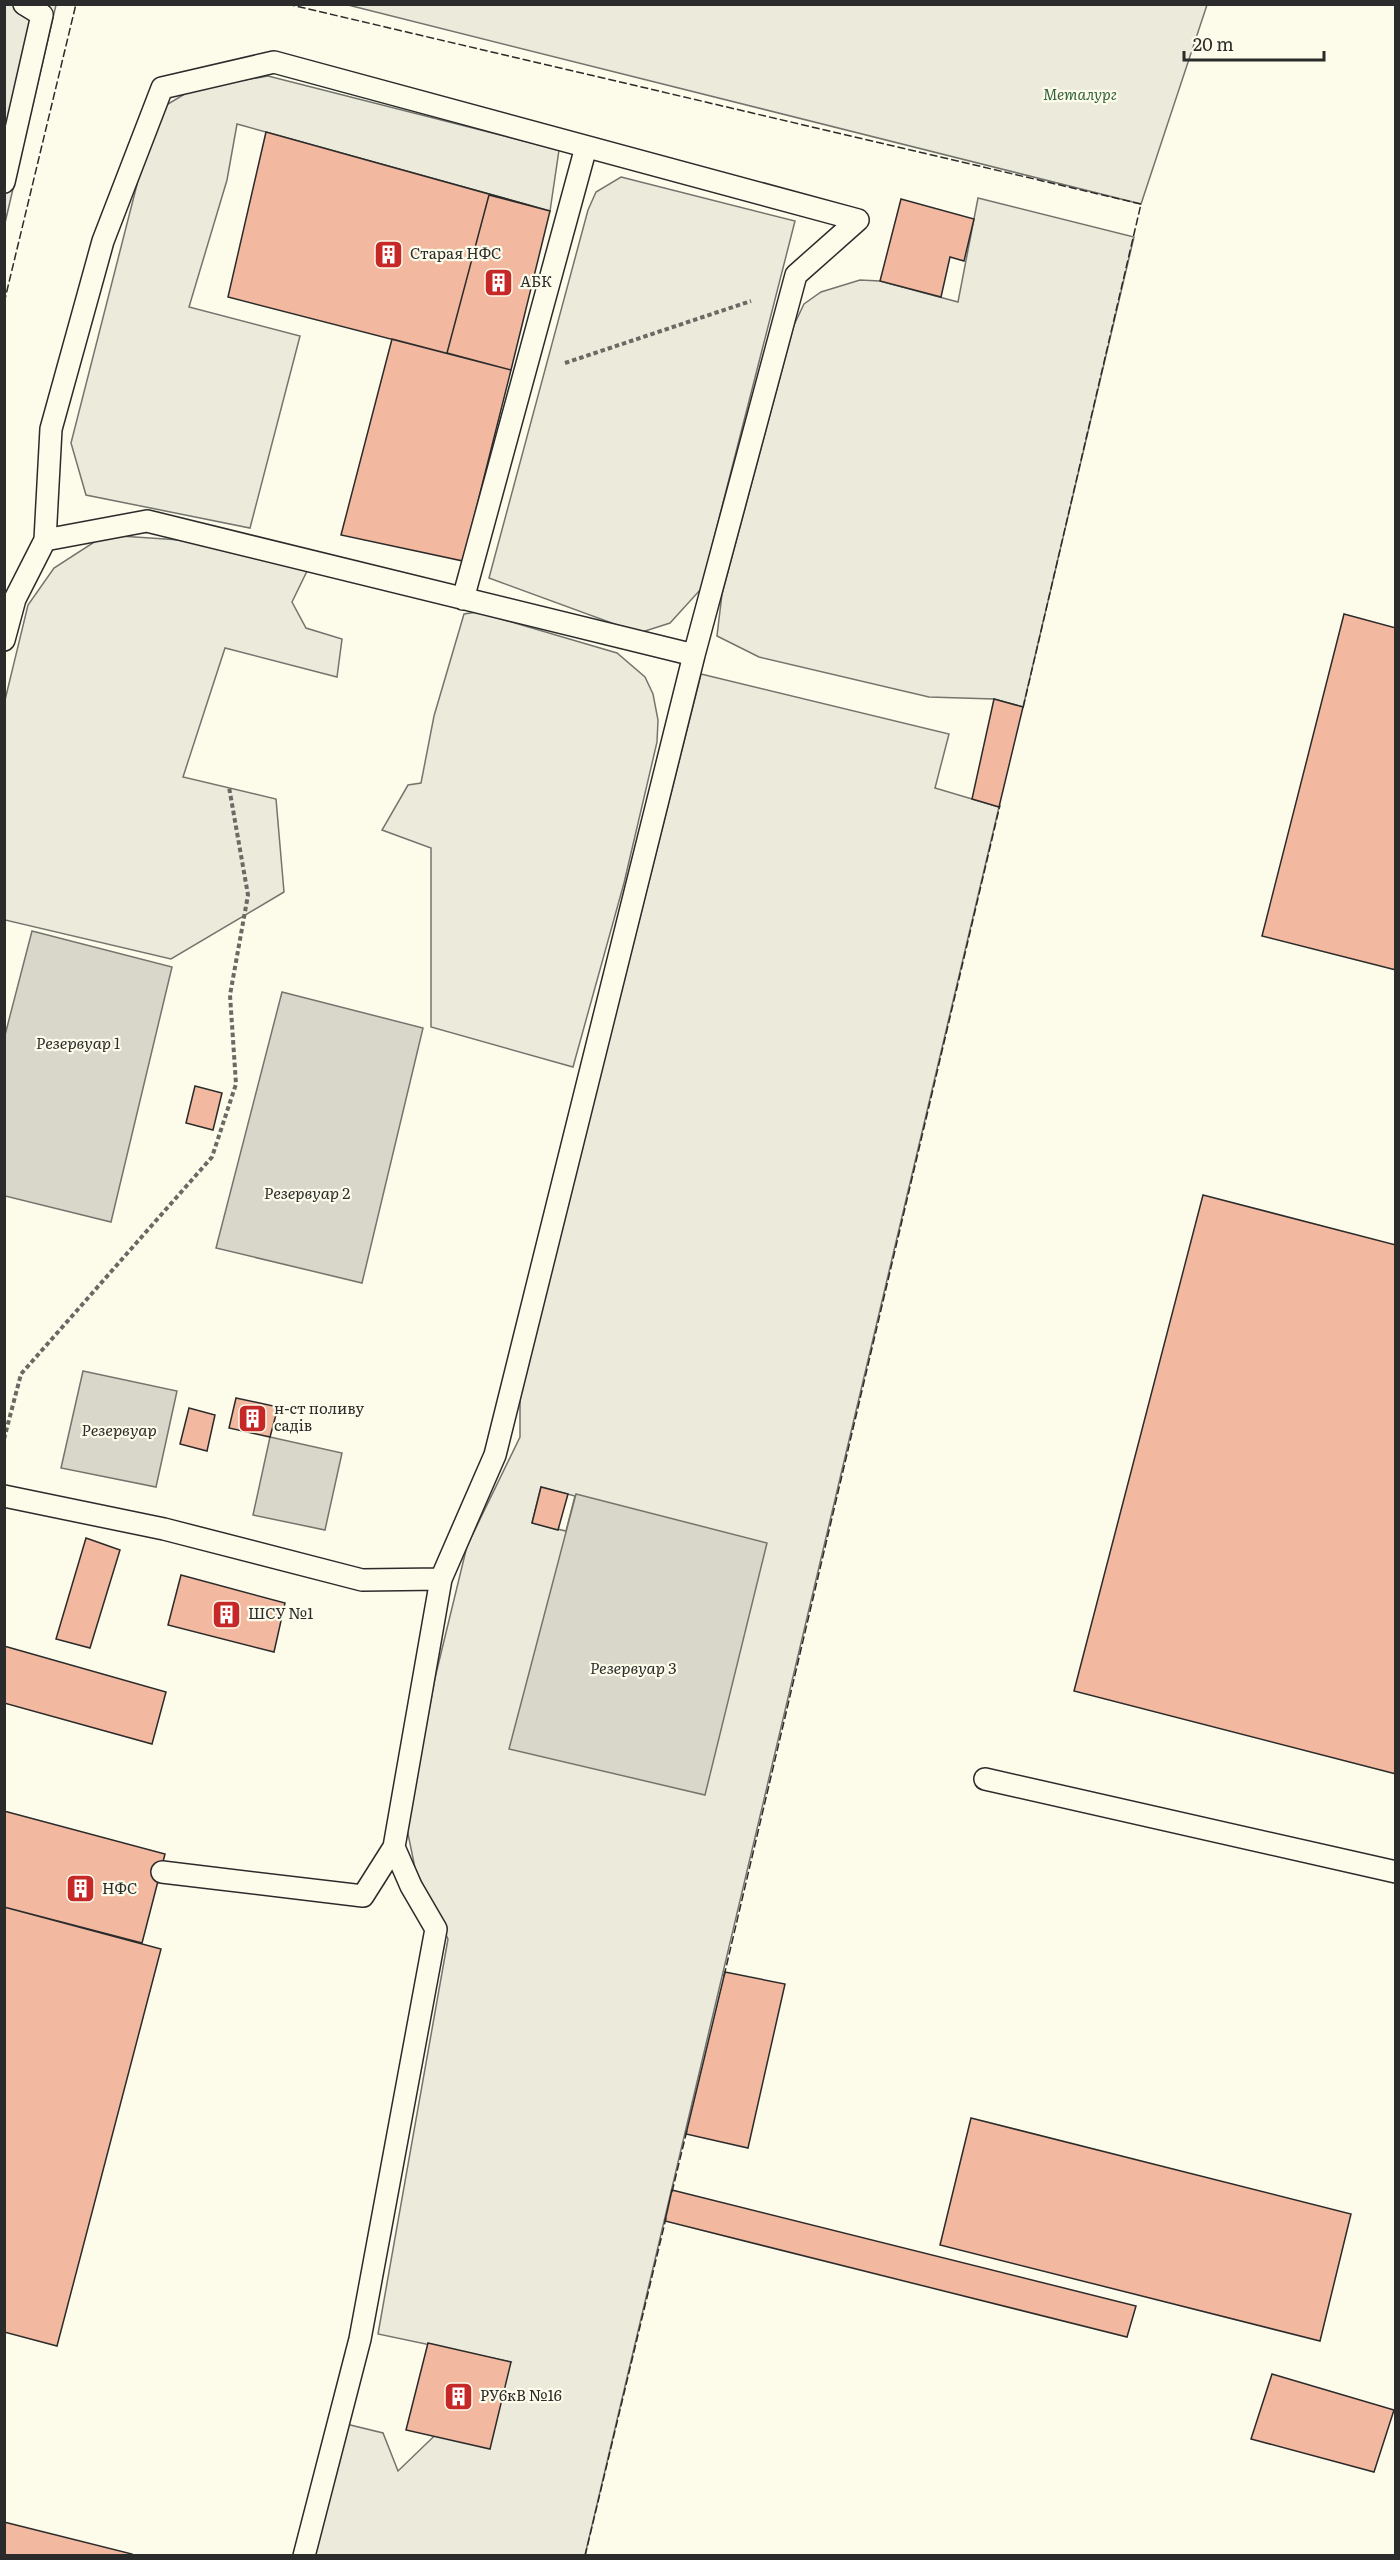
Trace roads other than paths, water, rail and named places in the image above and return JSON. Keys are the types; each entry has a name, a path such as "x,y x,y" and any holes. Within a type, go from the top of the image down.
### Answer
{"lane":[{"path":"4,182 42,15 24,4"},
{"path":"4,640 15,599 45,540 51,429 103,241 162,88 274,62 858,220 796,275 694,655 495,1455 441,1579 394,1847 363,1896 162,1872"},
{"path":"463,598 586,147"},
{"path":"45,540 147,521 694,655"},
{"path":"4,1496 164,1528 362,1580 441,1579"},
{"path":"985,1779 1395,1872"},
{"path":"304,2556 360,2339 436,1929 411,1886 394,1847"}],"water":[{"name":"Резервуар 1","path":"32,931 172,967 111,1222 5,1196 5,1035"},
{"name":"Резервуар 2","path":"282,992 423,1028 362,1283 216,1248"},
{"name":"Резервуар","path":"83,1371 177,1391 156,1487 61,1468"},
{"path":"270,1437 342,1453 325,1530 253,1515"},
{"name":"Резервуар 3","path":"576,1494 767,1543 705,1795 509,1749"}],"place":[{"name":"Старая НФС","path":"389,254"},
{"name":"АБК","path":"499,282"},
{"name":"н-ст поливу садів","path":"253,1418"},
{"name":"ШСУ №1","path":"227,1614"},
{"name":"НФС","path":"81,1889"},
{"name":"РУ6кВ №16","path":"459,2396"}],"park label":[{"name":"Металург","path":"1080,95"}]}
